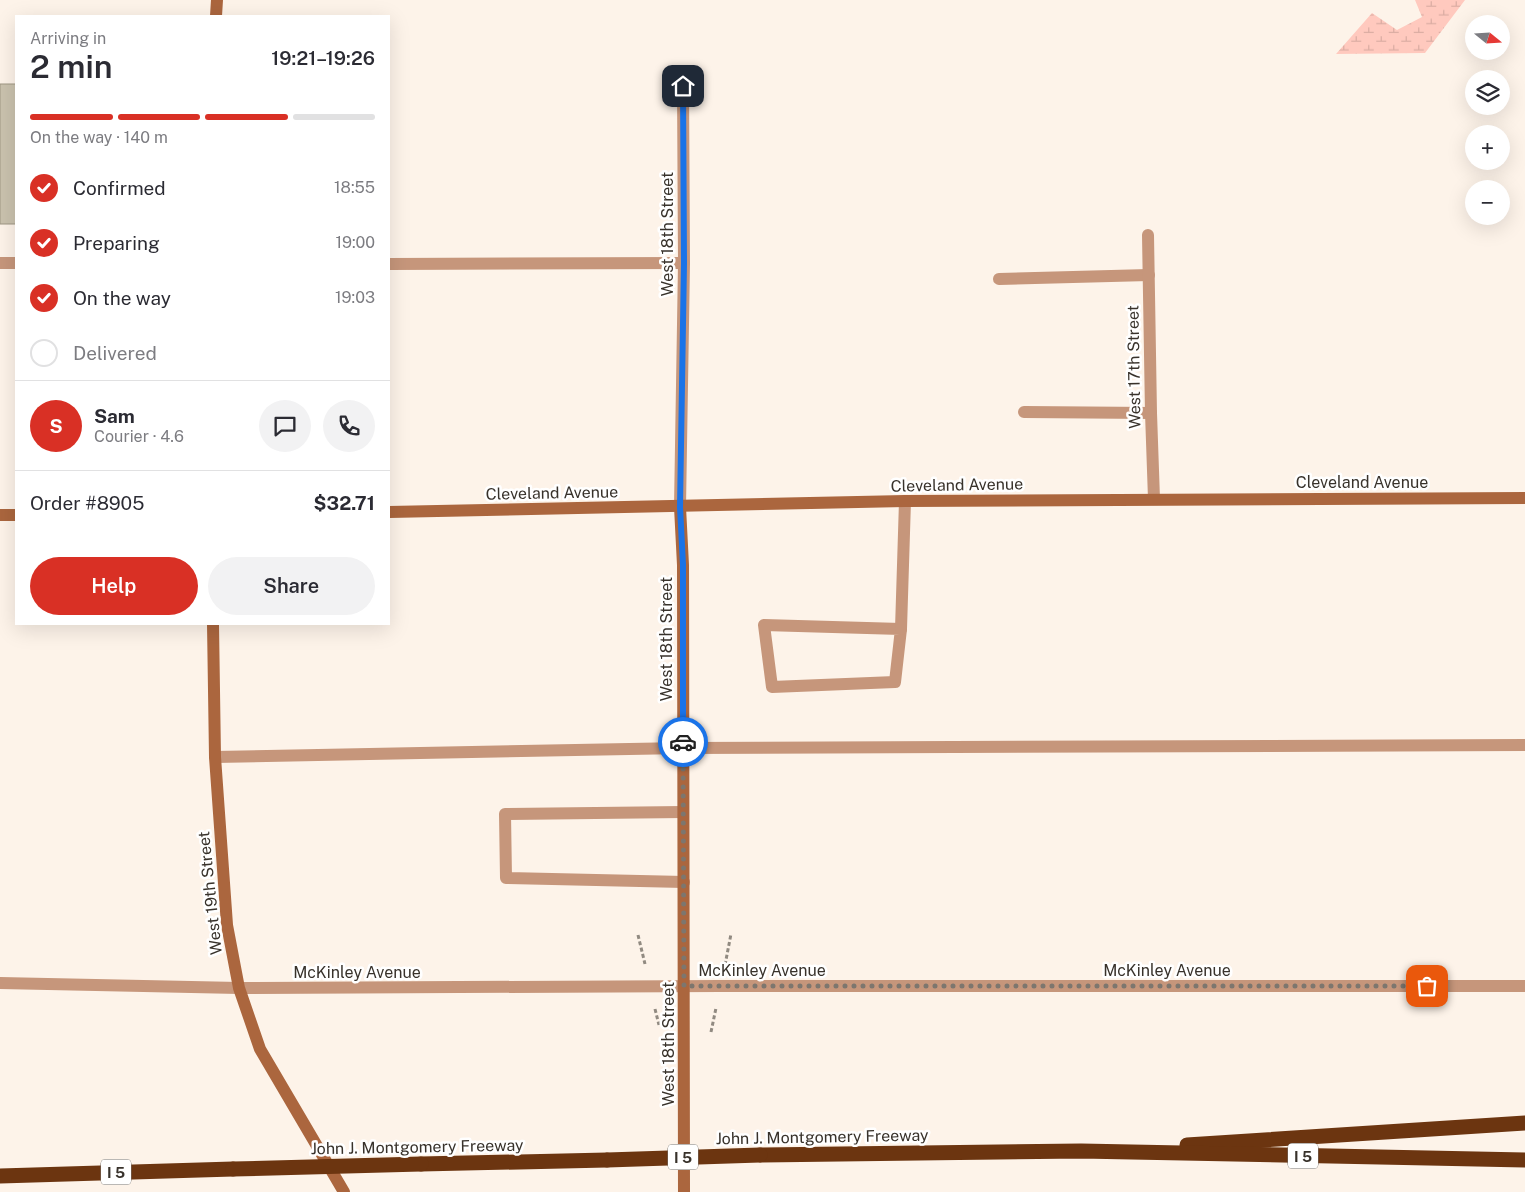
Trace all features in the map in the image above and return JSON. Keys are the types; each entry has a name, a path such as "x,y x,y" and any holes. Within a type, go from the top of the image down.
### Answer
{"highway":[{"path":"1080,1151 1525,1124"},
{"name":"John J. Montgomery Freeway","path":"0,1176 760,1155 1080,1151 1525,1160"}],"main road":[{"path":"216,0 216,15"},
{"name":"Cleveland Avenue","path":"390,512 905,501 1525,498"},
{"name":"West 18th Street","path":"680,507 683,565 684,1192"},
{"path":"0,515 15,515"},
{"name":"West 19th Street","path":"213,625 215,757 227,925 238,988 260,1049 344,1192"}],"street":[{"name":"West 18th Street","path":"680,507 684,263 683,86"},
{"name":"West 17th Street","path":"1148,235 1154,499"},
{"path":"0,263 15,263"},
{"path":"390,264 684,263"},
{"path":"1000,279 1148,275"},
{"path":"1024,412 1151,413"},
{"path":"901,629 764,625 772,687 896,682 901,629 905,501"},
{"path":"215,757 683,748 1525,745"},
{"path":"683,812 506,814 506,878 684,882"},
{"name":"McKinley Avenue","path":"0,983 238,988 1525,986"}],"green space":[{"path":"1415,0 1465,0 1425,53 1336,54 1372,13 1397,30 1422,17"}],"building":[{"path":"0,84 15,84 15,224 0,224"}],"way so far":[{"path":"683,742 684,986 1427,986"}],"route":[{"path":"683,86 684,263 680,507 683,565 683,742"}]}
